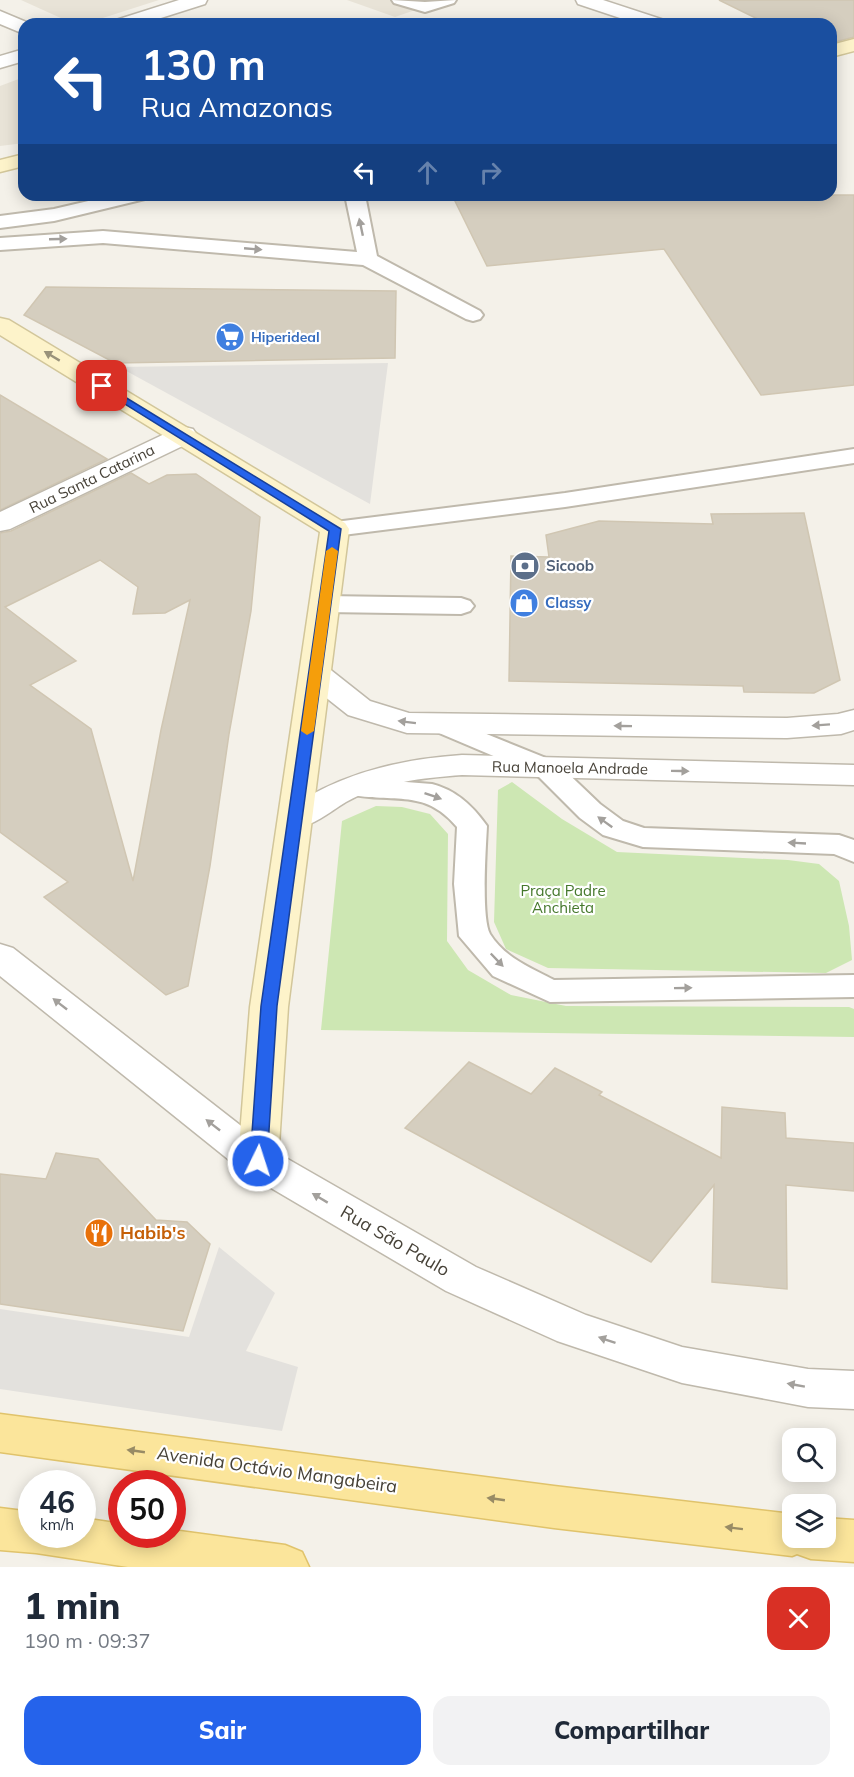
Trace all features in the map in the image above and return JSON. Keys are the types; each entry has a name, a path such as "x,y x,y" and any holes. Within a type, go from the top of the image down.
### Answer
{"main road":[{"path":"837,49 854,45"},
{"path":"0,166 18,161"},
{"path":"0,325 335,529 269,1006 258,1161"},
{"name":"Avenida Octávio Mangabeira","path":"0,1433 554,1507 782,1534"},
{"path":"0,1529 18,1531"},
{"path":"836,1540 854,1541"},
{"path":"96,1541 285,1567"}],"street":[{"path":"142,18 198,0"},
{"path":"585,0 639,18"},
{"path":"0,17 18,25"},
{"path":"0,62 18,57"},
{"path":"0,160 18,159"},
{"name":"Rua Santa Catarina","path":"0,524 184,435"},
{"path":"316,674 359,708 407,723 787,728 841,724 854,720"},
{"name":"Rua Manoela Andrade","path":"296,818 354,787 402,772 462,765 854,775"},
{"name":"Rua São Paulo","path":"0,957 258,1161 461,1279 572,1328 682,1365 808,1388 854,1390"}],"lane":[{"path":"400,0 425,7 448,0"},
{"path":"112,201 54,215 2,222 2,244 103,237 368,259 473,315"},
{"path":"356,201 368,259"},
{"path":"103,237 104,203"},
{"path":"335,529 565,500 854,456"},
{"path":"325,604 461,606"},
{"path":"442,724 546,768 590,811 613,828 643,837 839,845 854,852"},
{"path":"354,787 432,793 456,807 472,826 469,884 474,936 504,968 550,991 854,986"}],"shaded area":[{"path":"21,0 159,0 103,18 61,18"},
{"path":"347,0 444,0 395,17"},
{"path":"18,79 18,144 0,146 0,86"},
{"path":"388,363 370,504 119,367"},
{"path":"219,1247 275,1293 246,1351 298,1367 282,1431 0,1389 0,1309 189,1337"}],"green space":[{"name":"Praça Padre Anchieta","path":"512,782 562,819 617,852 788,860 819,864 839,881 849,926 852,960 826,973 548,968 506,949 494,922 498,790"},
{"path":"376,806 402,807 430,814 448,834 447,941 468,970 511,995 566,1006 849,1007 854,1009 854,1037 321,1030 342,821"}],"building":[{"path":"719,0 854,0 854,37 837,41 837,18 756,18"},
{"path":"837,195 854,195 854,385 761,395 664,249 487,266 455,201 837,201"},
{"name":"Hiperideal","path":"46,287 396,291 395,358 115,363 24,315"},
{"path":"0,395 107,459 0,510"},
{"path":"131,473 149,484 167,475 196,474 260,517 251,611 229,734 210,866 188,986 166,995 44,897 68,882 0,832 0,533 11,531","holes":["100,560 138,587 133,614 165,613 190,600 161,730 133,881 91,729 30,685 76,661 5,607"]},
{"path":"804,513 840,680 814,693 744,692 743,686 509,681 511,556 549,557 546,535 599,521 713,524 711,514"},
{"path":"469,1062 531,1094 555,1068 602,1092 599,1095 721,1158 722,1107 785,1113 786,1138 854,1143 854,1191 786,1185 787,1289 712,1282 714,1185 651,1262 405,1128"},
{"name":"Habib's","path":"56,1153 98,1159 156,1220 187,1222 210,1244 183,1331 0,1304 0,1174 46,1179"}],"slow traffic":[{"path":"307,731 332,551"}],"place":[{"name":"Hiperideal","path":"230,337"},
{"name":"Sicoob","path":"525,566"},
{"name":"Classy","path":"524,603"},
{"name":"Habib's","path":"99,1233"}],"route":[{"path":"102,386 335,529 269,1006 258,1161"}]}
